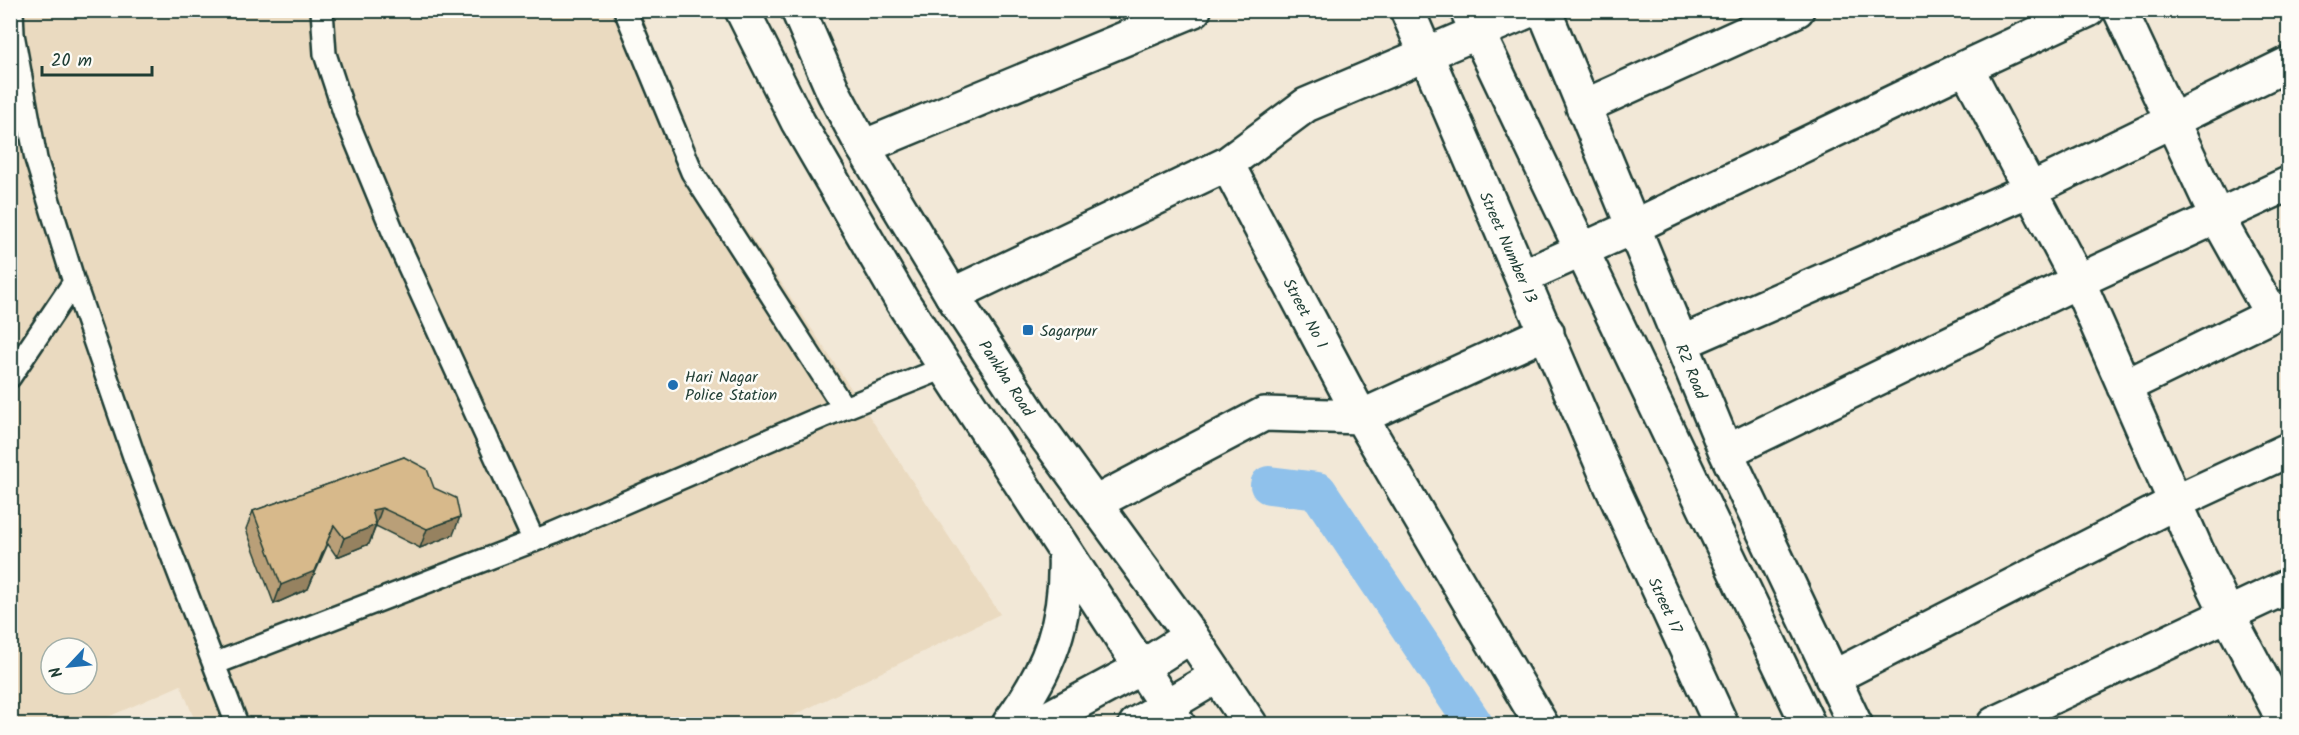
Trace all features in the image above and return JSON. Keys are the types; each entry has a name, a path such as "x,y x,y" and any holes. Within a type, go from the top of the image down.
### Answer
{"street":[{"path":"742,10 798,122 944,368 1065,551 1139,669 1172,716"},
{"path":"863,147 1194,10"},
{"name":"Street Number 13","path":"1407,10 1611,485"},
{"path":"952,295 1227,164 1306,105 1425,52 1472,22 1530,10"},
{"name":"RZ Road","path":"1544,10 1726,452 1855,724"},
{"path":"1583,107 1797,10"},
{"path":"1522,277 1633,227 2088,10"},
{"path":"2120,10 2170,121 2217,217 2280,311 2124,387"},
{"name":"Pankha Road","path":"803,12 834,93 863,147 952,295 1036,423 1191,636 1250,724"},
{"path":"1472,22 1583,250 1721,548 1808,724"},
{"path":"1681,343 2032,189 2289,64"},
{"path":"1966,67 2032,189 2078,281 2228,615 2286,724"},
{"name":"Street No 1","path":"1227,164 1361,417 1541,724"},
{"path":"1726,452 2078,281 2289,184"},
{"path":"1095,503 1264,414 1361,417 1546,332"},
{"path":"1832,678 2176,502 2289,450"},
{"name":"Street 17","path":"1611,485 1721,724"},
{"path":"1009,724 1038,681 1052,649 1063,615 1067,587 1065,551"},
{"path":"1994,724 2289,586"},
{"path":"1037,724 1139,669 1191,636"},
{"path":"1136,724 1172,716 1217,676"}],"lane":[{"path":"12,10 13,34 36,159 74,282 136,462 237,724"},
{"path":"322,10 325,54 345,115 394,234 534,541"},
{"path":"625,10 692,172 844,408"},
{"path":"10,376 74,282"},
{"path":"214,664 534,541 844,408 944,368"}],"shaded area":[{"path":"10,11 642,11 675,122 1000,614 776,724 196,724 181,685 92,724 11,724"}],"building":[{"path":"404,457 427,469 434,488 456,498 460,517 427,529 382,508 372,510 376,525 344,538 334,525 315,571 281,585 253,511"}],"waterway":[{"path":"1269,485 1318,491 1474,724"}],"place":[{"name":"Sagarpur","path":"1028,330"},
{"name":"Hari Nagar Police Station","path":"673,385"}]}
